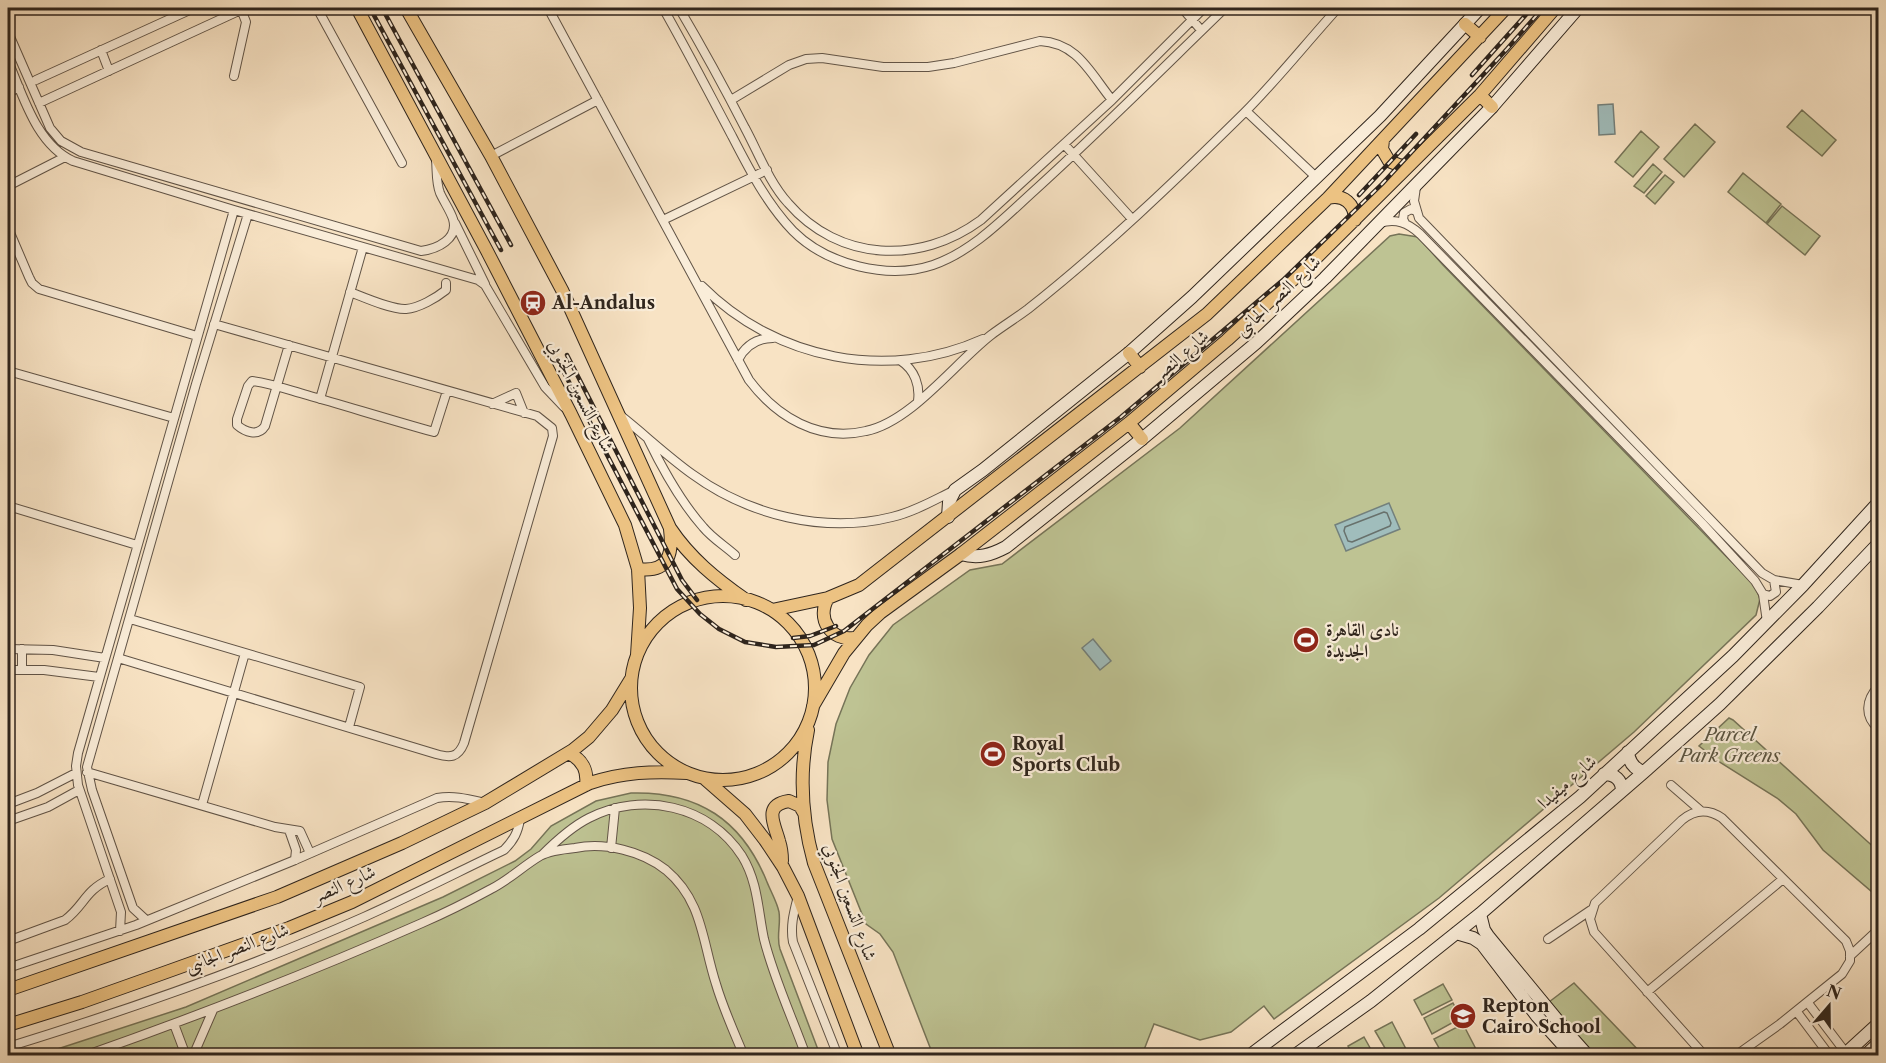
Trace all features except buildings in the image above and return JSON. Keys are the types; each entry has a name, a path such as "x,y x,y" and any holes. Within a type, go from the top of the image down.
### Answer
{"main road":[{"name":"شارع التسعين الجنوبي","path":"357,8 487,251 625,525 638,569 640,608 637,655"},
{"name":"شارع التسعين الجنوبي","path":"406,8 491,156 562,290 670,528 688,553 709,573 746,600"},
{"name":"شارع النصر","path":"772,610 828,598 859,585 1207,314 1328,198 1506,8"},
{"name":"شارع النصر","path":"813,706 843,653 854,638 880,613 961,554 1129,423 1227,339 1355,220 1480,95 1555,8"},
{"path":"1465,24 1480,37"},
{"path":"1480,95 1491,107"},
{"path":"1383,140 1382,149 1389,161 1396,166 1410,165"},
{"path":"1328,198 1340,197 1348,201 1353,208 1355,220"},
{"path":"1129,353 1140,367"},
{"path":"1129,423 1142,439"},
{"path":"638,569 654,569 666,562 671,548 670,528"},
{"path":"713,597 746,600 772,610 795,631 804,644 812,664 815,685 813,706 810,719 794,747 773,765 743,778 724,780 704,778 671,764 655,750 642,732 631,698 631,679 637,655 646,637 659,622 683,605 713,597"},
{"path":"828,598 823,613 828,627 839,637 854,638"},
{"name":"شارع النصر","path":"10,988 277,897 402,843 485,803 568,753 589,737 601,724 631,679"},
{"name":"شارع التسعين الجنوبي","path":"810,719 803,766 804,813 814,863 890,1056"},
{"path":"568,753 584,766 587,775 586,785"},
{"name":"شارع النصر","path":"8,1025 82,1002 299,924 352,902 586,785 629,772 687,772"},
{"path":"704,778 745,814 783,867 798,896 858,1056"},
{"path":"783,867 780,844 771,819 773,812 781,803 789,801 800,806 804,813"},
{"path":"850,1034 851,1056"}],"street":[{"path":"36,80 194,8"},
{"path":"39,103 243,8 246,22 234,76"},
{"path":"317,8 402,163"},
{"path":"548,8 749,380 764,399 782,415 803,426 847,434 886,425 903,414 991,335 1028,309 1132,219 1246,111 1338,8"},
{"path":"679,8 767,170 790,205 826,234 848,244 871,250 907,251 942,243 981,220 1112,100 1204,8"},
{"path":"665,11 676,16 679,8"},
{"path":"1182,8 1201,30"},
{"path":"665,11 754,176 775,210 795,233 821,250 863,268 887,271 914,270 935,264 978,241 1074,155 1225,8"},
{"path":"618,414 693,474 739,501 765,511 819,522 869,522 894,517 916,509 955,490 983,470 1129,353 1192,297 1317,178 1380,116 1480,8"},
{"name":"شارع النصر الجانبى","path":"961,554 971,557 983,556 1006,547 1142,439 1256,343 1324,278 1491,107 1578,8"},
{"path":"8,38 50,128 66,145 81,152 408,248 428,250 444,243 452,234 454,219"},
{"path":"731,100 789,65 806,60 822,58 883,67 928,67 954,63 1040,41 1058,44 1074,53 1112,100"},
{"path":"101,50 109,71"},
{"path":"8,61 46,139 65,157 234,210 471,277 485,285"},
{"path":"8,93 19,87"},
{"path":"491,156 598,100"},
{"path":"1246,111 1317,178"},
{"path":"1064,144 1132,219"},
{"path":"8,186 65,157"},
{"path":"435,157 440,192 485,285 545,387 571,414"},
{"path":"138,181 141,170"},
{"path":"663,220 767,170"},
{"path":"1417,183 1414,201 1419,218 1762,573 1774,580 1803,585"},
{"path":"120,931 121,912 79,790 76,773 78,753 234,210"},
{"path":"1405,223 1404,213 1408,210 1416,211"},
{"path":"146,920 133,908 124,884 87,772 88,759 196,384 248,214"},
{"path":"1377,224 1386,221 1405,223 1420,234 1702,523 1755,581 1762,594 1767,622"},
{"path":"8,228 32,283 39,289 197,336"},
{"path":"225,241 238,245"},
{"path":"320,399 363,247"},
{"path":"404,259 408,248"},
{"path":"695,280 731,312 773,338 805,350 841,358 861,361 902,360 956,350 991,335"},
{"path":"350,292 378,303 405,309 440,295 446,290 446,283"},
{"path":"118,658 444,756 454,756 461,749 553,436 552,428 547,422 537,417 214,324"},
{"path":"738,360 749,345 760,339 773,338"},
{"path":"289,345 276,387 262,431 255,433 239,427 237,419 250,382 254,381 276,387 320,399 434,432 447,391"},
{"path":"902,360 910,368 915,378 918,401"},
{"path":"8,371 174,418"},
{"path":"184,381 196,384"},
{"path":"492,404 516,393 524,413"},
{"path":"646,435 682,500 704,529 735,555"},
{"path":"948,517 949,502 955,490"},
{"name":"شارع ميفيدا","path":"1249,1056 1419,928 1494,868 1604,774 1767,622 1878,503"},
{"path":"8,506 137,545"},
{"path":"1294,1056 1371,1001 1480,914 1644,772 1728,696 1878,544"},
{"path":"129,575 141,579"},
{"path":"1762,594 1770,596 1776,592 1774,580"},
{"path":"130,619 360,687 348,727"},
{"path":"8,649 53,650 105,658"},
{"path":"22,649 22,670"},
{"path":"202,805 245,653"},
{"path":"8,670 44,670 99,677"},
{"path":"1878,687 1871,695 1867,709 1872,723 1878,728"},
{"path":"1629,752 1631,763 1644,772"},
{"path":"87,772 289,830 296,829 303,833 310,853"},
{"path":"8,804 37,793 76,773"},
{"path":"1604,774 1616,777 1621,783 1622,791"},
{"path":"1671,785 1701,811"},
{"path":"8,821 48,807 79,790"},
{"path":"8,968 120,931 295,860 437,798 460,796 485,803"},
{"path":"84,1056 213,1010 424,922 520,872 579,823 615,808 642,803 674,807 693,813 707,821 731,842 742,857 754,883 769,954 807,1056"},
{"path":"611,848 615,808"},
{"path":"1705,1056 1594,932 1590,923 1591,910 1595,903 1682,820 1701,811 1722,818 1846,941 1850,956 1848,966 1842,974 1797,1012 1735,1056"},
{"name":"شارع النصر الجانبى","path":"8,1047 169,993 364,917 504,850 513,841 520,819"},
{"path":"289,830 296,850 295,860"},
{"path":"542,855 587,846 611,848 630,852 653,862 678,882 696,910 719,996 744,1056"},
{"path":"1647,992 1784,879"},
{"path":"8,941 65,920 77,909 92,889 111,884 124,884"},
{"path":"798,896 792,918 793,942 838,1056"},
{"path":"1548,939 1591,910"},
{"path":"1480,914 1484,930 1573,1056"},
{"path":"1850,956 1878,930"},
{"path":"1456,933 1473,938 1482,944 1534,1002 1588,1056"},
{"path":"1808,1003 1845,1054 1878,1024"},
{"path":"193,1056 213,1010"},
{"path":"1797,1012 1830,1056"},
{"path":"174,1024 186,1056"},
{"path":"1865,1056 1878,1044"}],"green space":[{"path":"1802,110 1836,140 1822,156 1787,127"},
{"path":"1695,124 1715,142 1684,177 1664,159"},
{"path":"1641,131 1659,147 1633,177 1615,162"},
{"path":"1653,164 1662,172 1644,193 1634,186"},
{"path":"1743,173 1781,204 1766,223 1728,192"},
{"path":"1665,175 1674,182 1655,204 1646,196"},
{"path":"1782,206 1820,236 1805,255 1767,224"},
{"name":"نادى القاهرة الجديدة","path":"1399,234 1418,237 1755,586 1760,599 1756,615 1634,732 1439,898 1274,1019 1264,1006 1231,1032 1200,1040 1154,1024 1142,1055 933,1055 893,952 880,934 866,924 832,839 827,800 828,762 836,724 850,688 869,655 893,625 970,570 1002,564 1180,428 1390,236"},
{"name":"Parcel Park Greens","path":"1729,718 1878,851 1878,897 1823,850 1796,814 1777,798 1721,763 1699,746"},
{"path":"631,793 677,797 697,804 715,813 745,842 757,860 777,904 780,949 820,1055 36,1056 186,1007 443,897 515,861 531,849 551,826 596,801"},
{"path":"1574,983 1643,1055 1594,1055 1549,1002"},
{"path":"1443,984 1452,1000 1422,1015 1414,1000"},
{"path":"1453,1003 1461,1018 1432,1034 1424,1018"},
{"path":"1392,1022 1407,1051 1399,1055 1389,1055 1375,1031"},
{"path":"1463,1024 1479,1055 1443,1055 1434,1039"},
{"path":"1364,1037 1374,1055 1353,1055 1348,1046"}],"water":[{"path":"1613,104 1615,134 1599,135 1598,105"},
{"path":"1389,503 1400,529 1346,551 1335,525"},
{"path":"1093,639 1111,661 1100,670 1082,648"}],"railway":[{"path":"370,8 501,250"},
{"path":"382,8 511,245"},
{"path":"1472,75 1532,8"},
{"path":"557,359 677,589 700,614 719,629 745,642 776,647 814,645 844,631 1121,417 1283,280 1382,184 1543,8"},
{"path":"1359,195 1416,134"},
{"path":"567,355 682,580 697,600"},
{"path":"793,638 810,636 836,626"}],"place":[{"name":"Al-Andalus","path":"533,303"},
{"name":"نادى القاهرة الجديدة","path":"1306,640"},
{"name":"Royal Sports Club","path":"993,754"},
{"name":"Repton Cairo School","path":"1463,1016"}]}
